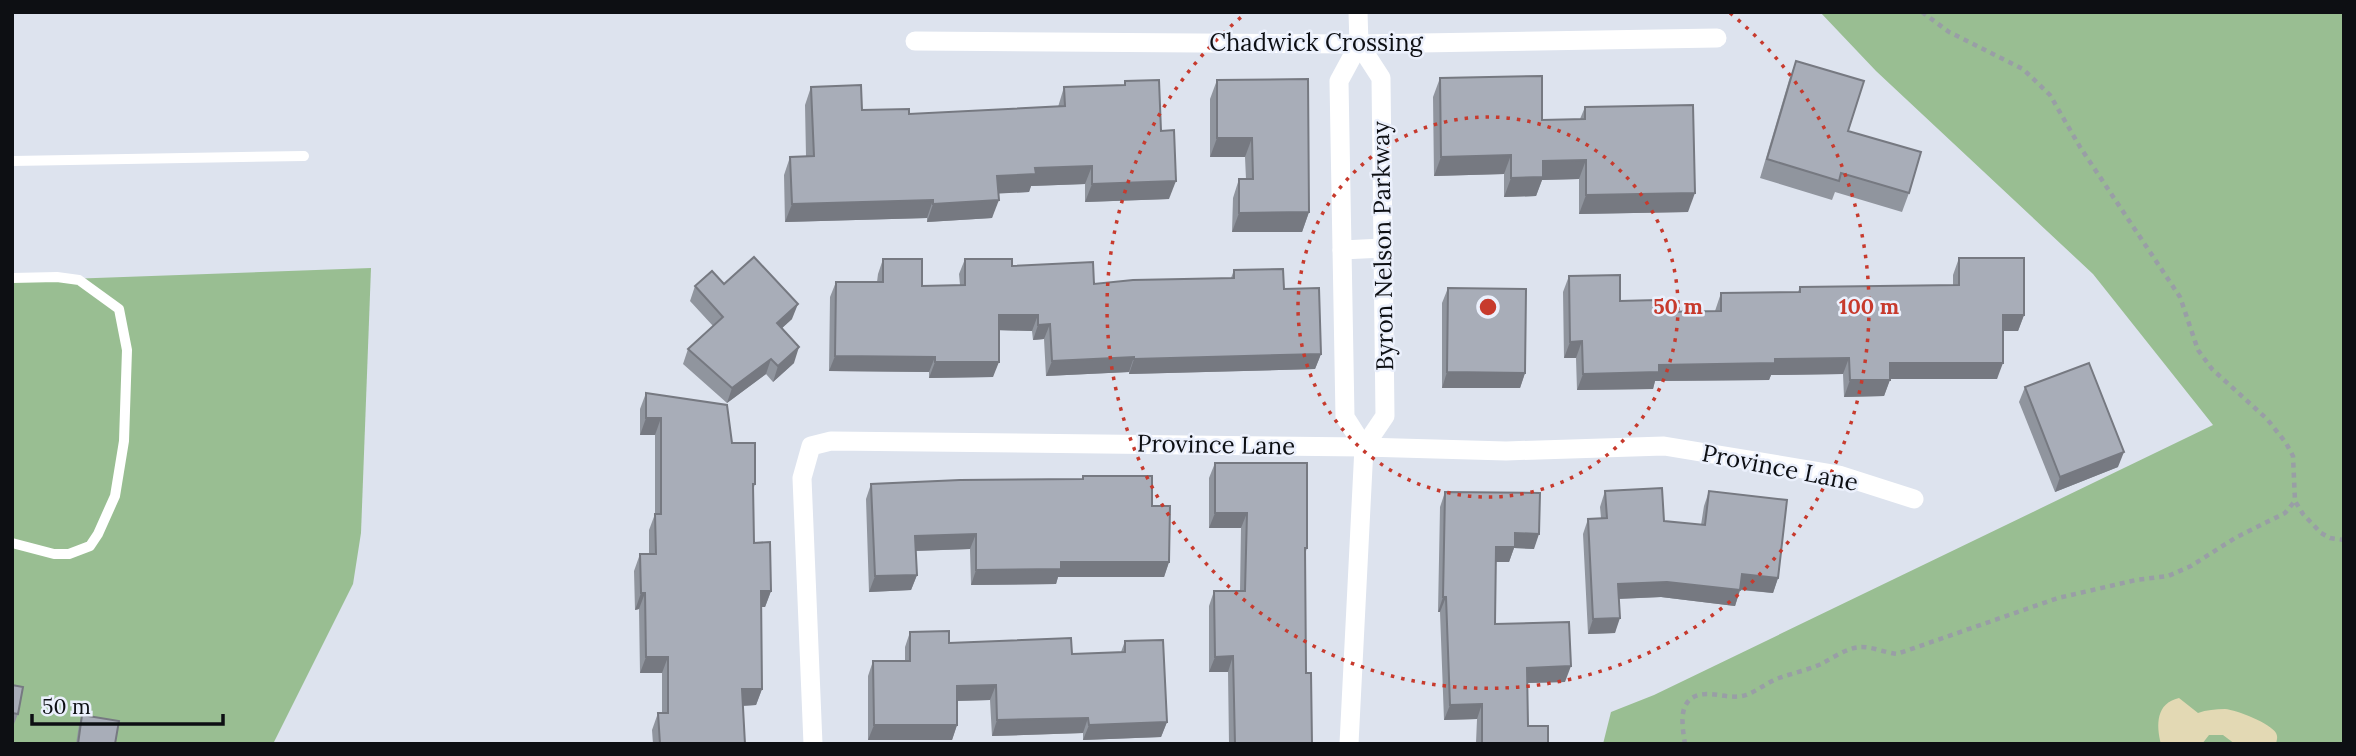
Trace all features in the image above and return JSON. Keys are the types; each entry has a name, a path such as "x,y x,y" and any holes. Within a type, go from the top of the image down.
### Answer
{"street":[{"path":"1358,12 1359,44"},
{"name":"Chadwick Crossing","path":"915,41 1359,44 1717,38"},
{"name":"Byron Nelson Parkway","path":"1359,44 1381,78 1383,247 1385,416 1364,447 1345,417 1339,80 1359,44"},
{"path":"1342,250 1383,247"},
{"name":"Province Lane","path":"813,744 802,478 811,446 831,441 1506,451 1664,446 1839,475 1914,499"},
{"path":"1349,744 1364,447"}],"lane":[{"path":"12,162 304,156"},
{"path":"12,278 57,277 79,280 119,309 127,350 124,441 115,496 99,534 90,546 69,554 54,554 12,543"}],"path":[{"path":"1922,12 1949,32 2023,69 2050,95 2080,147 2180,297 2198,350 2212,369 2267,419 2286,443 2293,456 2295,501 2303,514 2321,533 2330,538 2344,540"},
{"path":"1685,744 1683,714 1685,706 1693,698 1702,695 1732,698 1746,695 1779,678 1819,665 1850,649 1863,646 1879,652 1897,654 2058,598 2168,576 2285,513 2295,501"}],"green space":[{"path":"1820,12 2344,12 2344,744 1603,744 1611,712 1654,695 2213,425 2093,274 1876,71"},
{"path":"371,268 361,533 353,584 273,744 12,744 12,281"}],"sand":[{"path":"2179,698 2198,713 2225,709 2253,718 2273,729 2277,737 2276,744 2235,744 2223,735 2209,735 2202,744 2161,744 2158,722 2162,710 2171,701"}],"building":[{"path":"1796,61 1864,81 1848,131 1921,152 1909,193 1841,173 1839,181 1767,159"},
{"path":"1542,76 1542,120 1585,119 1585,107 1693,105 1695,193 1586,195 1586,160 1543,161 1543,177 1511,178 1511,155 1441,157 1440,78"},
{"path":"1308,79 1309,212 1239,213 1239,179 1253,179 1252,138 1217,138 1217,80"},
{"path":"1159,80 1161,131 1174,130 1176,181 1092,184 1092,166 1035,168 1036,174 997,176 999,200 933,204 933,200 792,204 790,157 814,156 811,87 861,85 862,110 909,109 909,114 1065,106 1064,87 1125,85 1125,81"},
{"path":"754,257 798,304 777,323 799,347 778,366 771,359 732,388 688,349 723,317 695,286 712,271 724,284"},
{"path":"1959,258 2024,258 2024,315 2003,315 2003,363 1890,363 1890,380 1850,380 1849,358 1775,359 1775,363 1659,365 1659,372 1583,374 1582,341 1570,342 1569,276 1620,275 1620,301 1657,300 1658,312 1721,311 1721,293 1800,292 1800,287 1959,285"},
{"path":"883,259 922,259 922,286 965,285 965,259 1012,259 1012,266 1093,262 1094,284 1133,280 1234,278 1234,270 1283,269 1284,289 1319,288 1321,354 1052,361 1050,324 1038,325 1038,315 999,315 999,362 935,362 935,357 835,356 836,282 883,282"},
{"path":"1448,288 1526,289 1525,373 1447,372"},
{"path":"2089,363 2124,452 2060,477 2025,387"},
{"path":"646,393 727,405 732,443 755,443 754,543 770,542 771,591 761,591 762,689 742,689 745,744 660,744 658,713 668,713 668,657 646,657 645,593 641,593 640,554 656,554 655,514 661,514 661,418 646,418"},
{"path":"1215,463 1307,463 1306,673 1311,673 1312,744 1235,744 1233,656 1215,657 1214,591 1245,591 1247,513 1215,513"},
{"path":"1083,476 1152,476 1152,506 1170,506 1169,562 1061,562 1061,569 976,570 976,534 915,536 917,575 875,576 871,484 1083,479"},
{"path":"1662,488 1664,521 1705,525 1709,491 1787,500 1778,578 1742,574 1740,590 1667,582 1618,584 1620,618 1593,619 1588,519 1607,518 1605,491"},
{"path":"1445,492 1540,493 1539,534 1515,533 1515,547 1496,547 1495,624 1569,622 1571,666 1527,668 1528,726 1548,726 1548,744 1455,744 1482,743 1482,704 1450,705 1446,597 1443,597"},
{"path":"949,631 949,643 1071,638 1072,654 1125,652 1125,641 1163,640 1167,722 1089,725 1088,718 997,720 996,685 957,686 957,725 874,725 873,661 910,661 910,632"},
{"path":"12,685 23,687 18,714 12,713"},
{"path":"82,715 119,721 115,744 78,744"}]}
